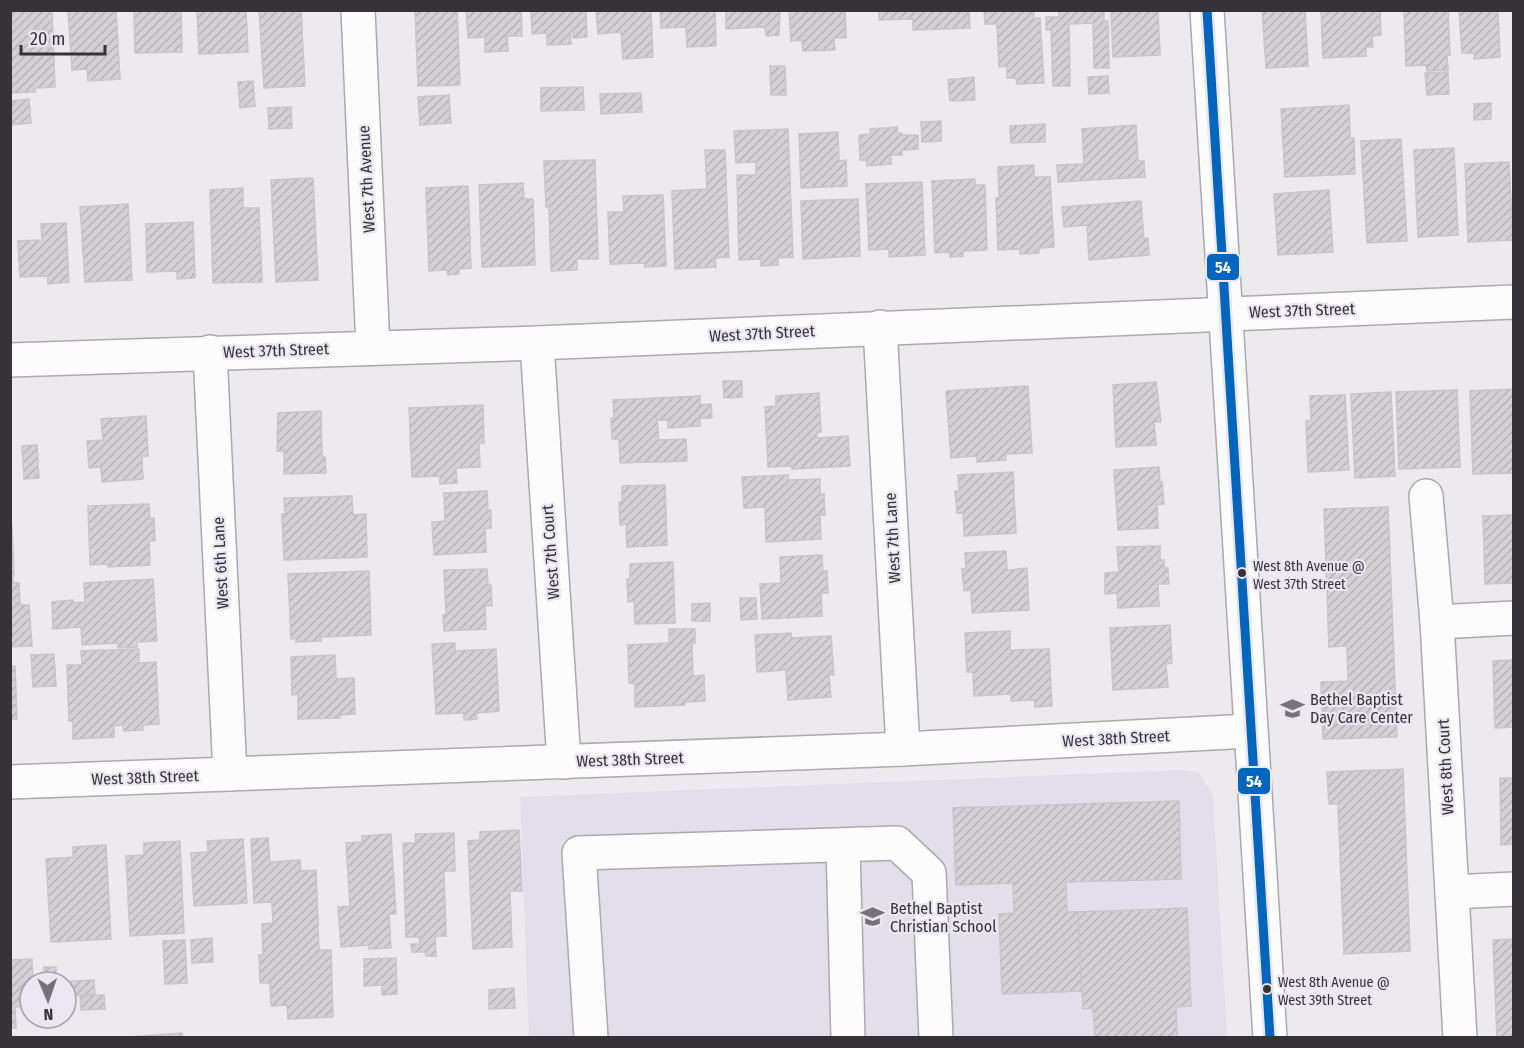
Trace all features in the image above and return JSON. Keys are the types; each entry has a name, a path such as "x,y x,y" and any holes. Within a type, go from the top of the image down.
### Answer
{"street":[{"name":"West 7th Avenue","path":"358,10 374,348"},
{"path":"1207,10 1270,1038"},
{"name":"West 37th Street","path":"10,360 537,343 1514,302"},
{"name":"West 7th Lane","path":"880,327 903,749"},
{"name":"West 7th Court","path":"537,343 564,762"},
{"name":"West 6th Lane","path":"210,352 231,774"},
{"name":"West 8th Court","path":"1426,496 1437,622 1460,1038"},
{"path":"1437,622 1514,618"},
{"name":"West 38th Street","path":"10,782 903,749 1250,731"},
{"path":"591,1038 579,854 897,843 929,873 936,1038"},
{"path":"843,845 848,1038"},
{"path":"1452,892 1514,889"}],"shaded area":[{"name":"Bethel Baptist Christian School","path":"1181,770 1199,773 1213,795 1227,1037 529,1037 520,797"}],"building":[{"path":"10,10 52,10 55,87 35,88 35,92 12,93"},
{"path":"68,10 116,10 120,79 88,81 87,69 72,70"},
{"path":"134,10 181,10 182,52 135,53"},
{"path":"197,10 246,10 248,52 199,54"},
{"path":"259,10 301,10 305,86 264,88"},
{"path":"415,10 457,10 460,85 418,86"},
{"path":"466,10 521,10 522,36 507,36 508,51 485,52 485,37 468,38"},
{"path":"531,10 586,10 587,37 573,38 573,32 570,32 571,44 547,45 547,33 532,34"},
{"path":"596,10 651,10 653,57 623,59 621,32 598,34"},
{"path":"660,10 715,10 716,46 687,47 686,27 661,28"},
{"path":"726,10 780,10 779,35 766,36 765,27 726,29"},
{"path":"789,10 845,10 846,38 834,38 835,50 803,51 802,40 791,41"},
{"path":"879,10 969,10 970,28 913,30 913,19 879,20"},
{"path":"984,10 1034,10 1034,18 1040,18 1044,83 1017,84 1016,78 1007,78 1007,66 999,67 997,24 985,24"},
{"path":"1059,10 1104,10 1104,21 1108,21 1109,68 1094,68 1093,23 1069,24 1070,86 1053,86 1051,30 1046,30 1046,17 1059,17"},
{"path":"1111,10 1158,10 1160,55 1113,57"},
{"path":"1262,10 1305,10 1308,66 1266,68"},
{"path":"1321,10 1380,10 1381,35 1372,36 1373,47 1366,47 1366,56 1323,58"},
{"path":"1404,10 1448,10 1450,55 1447,55 1448,70 1427,71 1426,65 1406,66"},
{"path":"1459,10 1498,10 1500,57 1474,59 1474,53 1462,53"},
{"path":"770,66 785,66 786,95 771,95"},
{"path":"1448,72 1449,94 1427,95 1425,73"},
{"path":"1108,76 1109,93 1089,94 1088,77"},
{"path":"974,77 975,100 950,101 948,80"},
{"path":"253,81 255,106 240,108 238,82"},
{"path":"583,87 584,110 541,111 541,88"},
{"path":"641,93 642,112 601,114 600,94"},
{"path":"449,95 451,123 420,125 418,97"},
{"path":"29,99 31,123 11,125 10,101"},
{"path":"1491,103 1491,119 1474,120 1474,104"},
{"path":"1349,105 1350,138 1354,138 1355,174 1285,177 1281,109"},
{"path":"291,107 292,128 269,129 268,108"},
{"path":"941,121 941,141 922,142 921,122"},
{"path":"1045,124 1045,142 1011,143 1010,126"},
{"path":"1136,125 1138,161 1144,161 1145,177 1058,182 1057,165 1084,164 1082,129"},
{"path":"897,127 898,133 902,135 918,135 918,149 902,150 902,155 891,155 891,164 867,166 866,160 860,160 859,135 870,134 870,129"},
{"path":"788,129 793,257 778,258 778,265 761,266 761,259 739,260 737,175 756,175 756,162 736,163 734,131"},
{"path":"838,132 839,161 846,160 847,186 801,188 799,134"},
{"path":"1401,139 1407,241 1367,243 1361,141"},
{"path":"1454,148 1458,235 1418,237 1414,150"},
{"path":"705,150 725,150 729,257 715,258 716,267 675,269 672,191 707,189"},
{"path":"595,160 598,259 577,259 577,270 551,271 549,207 546,207 544,161"},
{"path":"1509,162 1513,240 1468,242 1465,164"},
{"path":"1034,165 1034,177 1050,177 1054,247 1039,248 1039,253 1020,254 1020,249 998,250 996,198 999,198 998,167"},
{"path":"313,178 318,280 276,282 271,180"},
{"path":"975,179 975,185 985,185 987,250 963,251 963,256 950,257 950,252 935,253 932,181"},
{"path":"922,182 925,255 889,257 889,249 869,250 866,184"},
{"path":"523,183 524,199 533,199 535,265 482,267 479,185"},
{"path":"468,186 471,268 459,269 459,274 448,275 447,270 429,271 426,188"},
{"path":"243,188 243,208 259,208 262,282 213,283 210,190"},
{"path":"1329,190 1333,252 1278,255 1274,194"},
{"path":"663,195 666,266 645,267 644,263 610,264 608,212 624,212 623,196"},
{"path":"858,199 860,256 803,259 801,201"},
{"path":"1141,201 1144,239 1148,238 1149,255 1089,260 1087,225 1064,227 1062,207"},
{"path":"128,204 132,280 85,282 80,207"},
{"path":"193,222 195,278 177,279 177,271 147,272 146,224"},
{"path":"66,223 69,282 48,284 48,276 20,277 18,241 42,240 41,224"},
{"path":"723,381 742,381 742,397 724,398"},
{"path":"1156,382 1161,422 1154,422 1156,445 1116,447 1113,385"},
{"path":"1028,386 1032,453 1006,454 1006,460 977,462 977,456 951,458 946,391"},
{"path":"1514,389 1514,473 1473,474 1470,391"},
{"path":"1457,390 1460,467 1399,469 1396,392"},
{"path":"1391,392 1395,476 1355,478 1351,394"},
{"path":"819,393 821,432 817,433 817,438 848,436 850,466 792,469 791,466 768,467 765,407 776,406 776,396"},
{"path":"1345,395 1349,470 1308,472 1306,421 1311,420 1310,396"},
{"path":"700,396 700,405 711,404 712,418 700,418 700,426 668,428 668,420 657,420 659,440 686,439 687,461 620,463 619,439 612,439 613,400"},
{"path":"483,405 484,443 479,443 480,467 456,468 457,483 440,484 440,476 412,477 409,408"},
{"path":"321,411 322,457 325,457 326,473 284,474 284,451 277,451 278,413"},
{"path":"146,416 148,456 142,456 143,479 102,482 101,467 89,468 87,441 103,440 101,419"},
{"path":"37,445 39,478 24,479 22,446"},
{"path":"1159,467 1164,504 1157,504 1158,528 1118,530 1114,470"},
{"path":"1013,472 1016,533 964,536 963,513 957,513 955,491 959,491 958,475"},
{"path":"788,475 788,480 820,479 820,494 824,494 825,515 820,515 821,539 766,542 765,507 744,508 742,477"},
{"path":"665,485 667,545 627,547 626,524 620,525 619,502 622,502 622,486"},
{"path":"487,491 488,511 491,510 491,528 485,528 486,552 434,555 432,522 445,521 444,493"},
{"path":"352,496 353,515 366,514 367,557 284,560 282,514 285,514 284,498"},
{"path":"149,504 150,519 154,518 155,541 149,541 150,565 108,567 108,564 90,565 88,506"},
{"path":"1388,507 1397,737 1323,739 1321,682 1348,681 1347,646 1329,647 1324,509"},
{"path":"1514,515 1514,583 1485,584 1483,516"},
{"path":"10,527 12,527 14,575 10,575"},
{"path":"1160,546 1160,560 1164,560 1164,568 1168,568 1169,584 1158,584 1159,606 1118,608 1117,593 1105,594 1105,573 1119,572 1117,547"},
{"path":"1006,551 1007,570 1027,568 1029,610 972,613 971,590 964,591 962,569 966,569 965,553"},
{"path":"822,555 823,571 827,571 828,593 821,593 822,616 762,619 760,584 781,583 780,557"},
{"path":"673,562 675,623 635,624 634,601 628,602 627,579 630,579 630,564"},
{"path":"487,569 488,585 491,585 492,606 485,606 486,629 444,631 443,615 446,615 444,570"},
{"path":"369,571 371,635 320,637 321,641 296,642 296,638 291,639 288,574"},
{"path":"10,577 13,577 13,583 19,583 20,605 29,605 32,646 10,647"},
{"path":"153,579 157,641 137,642 137,647 118,648 118,643 82,645 81,627 53,629 52,602 73,600 73,603 85,602 84,583"},
{"path":"740,598 756,598 757,619 741,620"},
{"path":"710,603 710,621 692,621 692,604"},
{"path":"1170,625 1172,663 1166,664 1168,687 1113,690 1110,628"},
{"path":"669,629 695,629 695,643 692,643 693,676 704,675 705,701 685,702 685,705 635,707 635,684 629,683 628,645 669,643"},
{"path":"1010,631 1010,650 1049,649 1052,706 1035,707 1034,700 1011,701 1011,694 974,696 973,672 967,672 965,633"},
{"path":"791,633 791,638 831,636 834,675 829,675 831,697 788,700 786,670 757,672 755,635"},
{"path":"455,643 455,651 496,649 499,711 476,713 477,719 464,720 464,713 436,714 432,644"},
{"path":"139,649 139,663 156,662 159,724 143,725 143,730 124,731 123,725 114,726 114,737 73,739 73,721 69,721 67,665 82,665 81,651"},
{"path":"54,654 56,686 33,687 31,655"},
{"path":"335,655 336,679 354,678 355,714 340,715 340,718 298,719 298,694 292,695 291,657"},
{"path":"1512,660 1514,727 1495,728 1493,661"},
{"path":"15,666 17,719 10,719 10,667"},
{"path":"1403,769 1410,951 1344,954 1338,804 1329,804 1327,772"},
{"path":"1500,778 1514,778 1514,844 1501,845"},
{"path":"1179,801 1181,879 1066,882 1067,912 1078,912 1082,991 1002,994 999,914 1014,913 1013,883 956,885 953,808"},
{"path":"519,830 522,891 510,891 512,947 473,949 468,841 480,840 480,832"},
{"path":"454,833 455,871 444,871 446,936 435,936 436,956 426,956 425,952 412,952 411,944 420,944 419,937 406,937 403,843 416,843 415,834"},
{"path":"391,834 396,914 389,914 391,948 369,949 369,945 341,947 338,907 350,906 346,843 362,842 362,836"},
{"path":"268,838 270,862 300,860 301,871 316,870 319,950 331,950 333,1017 288,1019 287,1005 271,1006 270,983 260,983 259,955 263,955 262,924 273,923 272,902 254,903 251,839"},
{"path":"243,839 247,903 194,906 191,853 208,852 207,841"},
{"path":"180,841 184,933 130,936 126,856 144,855 144,843"},
{"path":"106,845 111,939 51,942 46,859 73,857 73,847"},
{"path":"1187,908 1191,1006 1176,1007 1177,1038 1095,1038 1093,1008 1083,1009 1078,912"},
{"path":"212,938 213,962 192,963 191,940"},
{"path":"1514,939 1514,1038 1497,1038 1493,940"},
{"path":"185,940 187,983 165,984 163,941"},
{"path":"396,958 397,994 382,995 382,985 364,986 364,959"},
{"path":"32,959 32,970 18,970 16,1028 10,1028 10,960"},
{"path":"44,967 56,967 56,970 44,970"},
{"path":"94,980 95,994 78,995 78,981"},
{"path":"514,988 515,1008 489,1009 489,990"},
{"path":"104,995 105,1009 81,1010 80,996"},
{"path":"182,1033 183,1038 129,1038 129,1037"}],"transit line":[{"name":"54","path":"1207,10 1270,1038"}],"place":[{"name":"West 8th Avenue @ West 37th Street","path":"1242,573"},
{"name":"Bethel Baptist Day Care Center","path":"1292,708"},
{"name":"Bethel Baptist Christian School","path":"872,917"},
{"name":"West 8th Avenue @ West 39th Street","path":"1267,989"}]}
